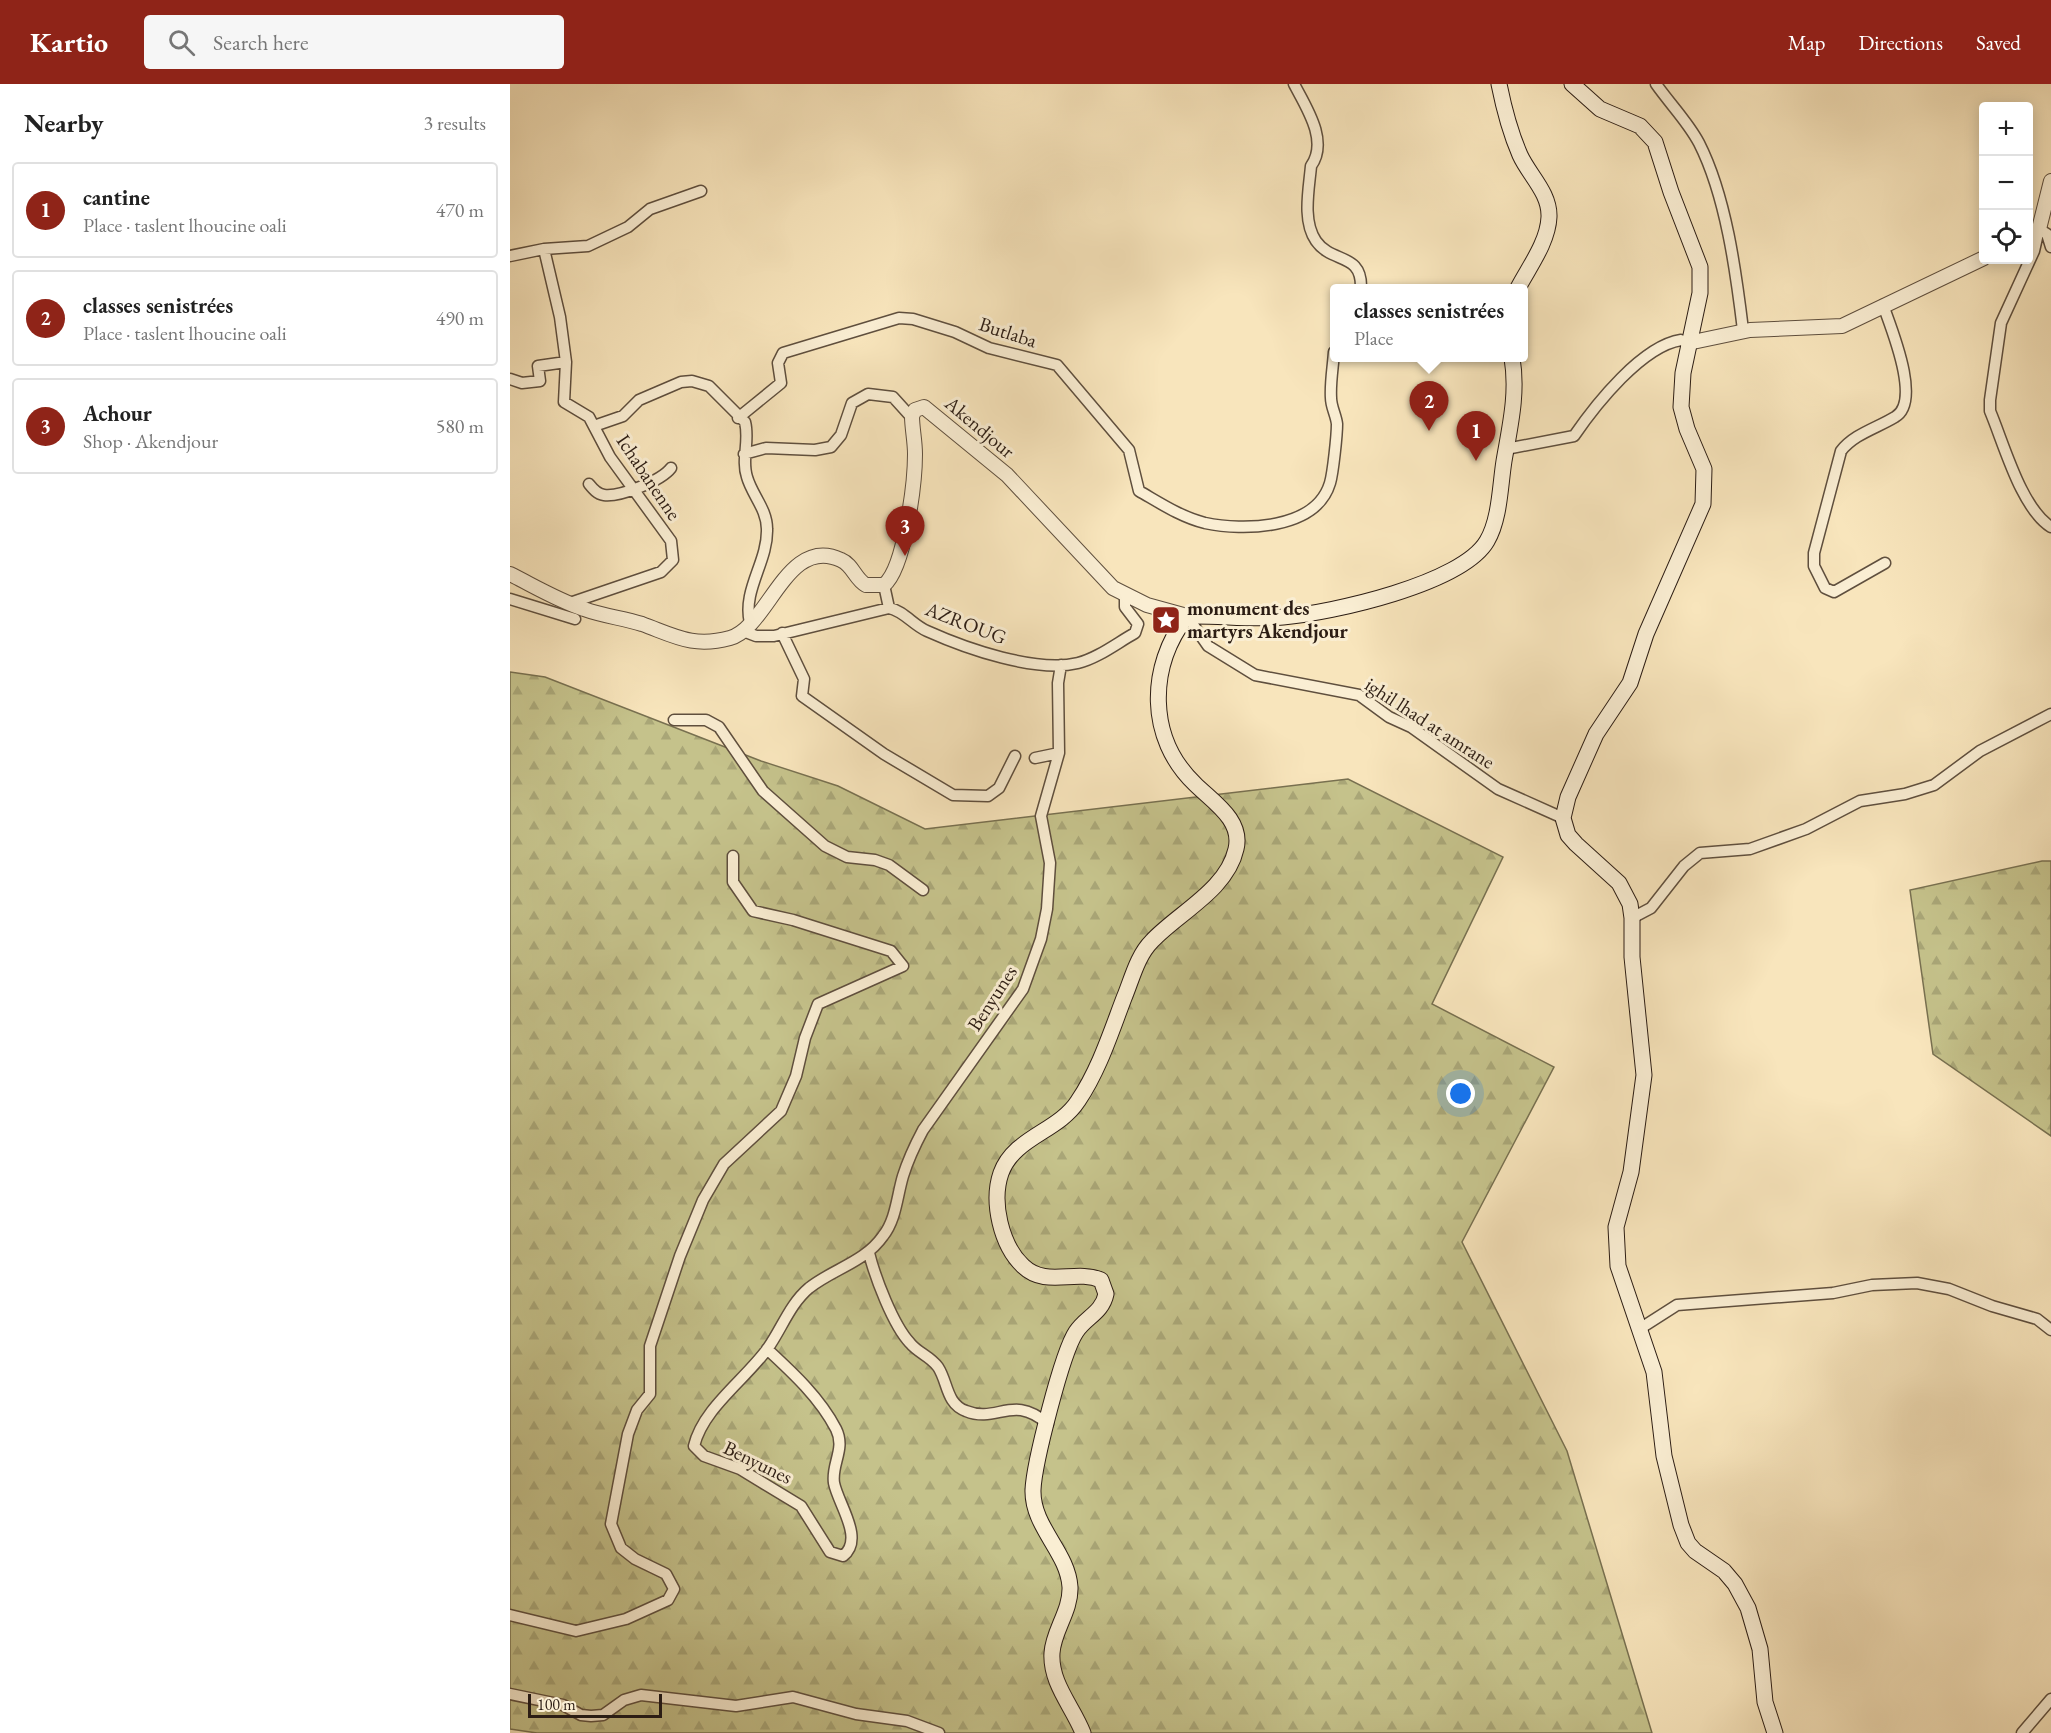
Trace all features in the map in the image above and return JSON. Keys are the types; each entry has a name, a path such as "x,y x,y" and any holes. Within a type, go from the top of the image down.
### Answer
{"main road":[{"path":"1499,84 1511,132 1521,158 1544,196 1548,211 1544,238 1520,284"},
{"path":"1572,84 1600,109 1640,126 1655,142 1671,192 1700,267 1700,293 1688,344 1681,407 1687,429 1704,469 1703,504 1646,634 1630,683 1596,734 1568,797 1563,818 1568,834 1576,844 1619,883 1630,904 1632,918 1635,989 1644,1076 1638,1138 1616,1227 1615,1247 1626,1294 1641,1328 1654,1372 1664,1456 1681,1525 1688,1543 1724,1571 1735,1584 1748,1608 1760,1648 1765,1702 1775,1733"},
{"path":"1083,1733 1055,1679 1052,1653 1068,1605 1070,1588 1064,1564 1036,1510 1033,1491 1047,1424 1070,1345 1082,1324 1100,1309 1106,1294 1105,1287 1092,1277 1050,1278 1040,1276 1023,1266 1005,1236 998,1214 997,1188 1006,1162 1018,1148 1055,1125 1078,1102 1114,1026 1138,960 1150,942 1197,904 1215,886 1236,850 1237,838 1226,813 1194,784 1177,763 1165,741 1160,723 1158,694 1162,663 1172,639 1187,616 1285,617 1378,599 1442,576 1481,550 1487,541 1496,509 1514,399 1513,362"}],"street":[{"path":"1294,84 1313,123 1317,140 1315,160 1311,166 1308,220 1316,241 1330,253 1353,264 1361,274 1360,284"},
{"path":"1656,84 1699,143 1716,186 1735,269 1743,330"},
{"path":"2051,181 2034,232 2034,251 2001,324 1990,411 2019,483 2030,504 2051,528"},
{"path":"510,256 544,249 588,246 628,227 651,209 701,191"},
{"path":"2034,232 2047,234 2051,247"},
{"name":"Ichabanenne","path":"544,249 560,317 566,362 564,402 589,417 610,457 671,541 673,560 661,572 570,603"},
{"path":"1506,449 1574,436 1611,388 1653,350 1681,340 1688,344 1743,330 1842,326 1979,260"},
{"path":"1883,305 1899,352 1908,397 1905,408 1899,416 1853,439 1841,452 1813,559 1826,588 1834,592 1885,563"},
{"name":"Butlaba","path":"738,418 781,383 778,363 783,353 817,345 884,321 913,319 955,332 989,348 1057,365 1129,450 1139,491 1179,514 1205,523 1238,526 1273,524 1295,518 1310,508 1326,492 1337,428 1331,398 1334,362"},
{"path":"510,379 522,383 540,381 538,366 566,362"},
{"path":"594,426 623,416 639,400 686,381 709,386 738,418 745,422 744,454 747,477 762,508 767,530 762,558 749,600 747,627"},
{"path":"744,454 765,448 815,450 831,447 841,435 852,403 868,394 893,397 905,413 912,418 915,455 909,511 896,567 884,585 889,608 762,637 747,627"},
{"name":"Akendjour","path":"912,418 918,408 928,409 945,426 1007,475 1104,579 1125,596 1147,605 1187,616"},
{"path":"589,484 596,492 606,495 653,483 671,468"},
{"path":"510,574 570,603 688,642 724,640 747,627 780,584 811,559 836,558 851,567 866,585 884,585"},
{"name":"AZROUG","path":"889,608 899,610 928,631 960,643 1031,663 1061,665 1087,660 1135,633 1138,624 1125,607 1125,596"},
{"path":"510,599 575,619"},
{"name":"ighil lhad at amrane","path":"1187,616 1208,646 1255,675 1359,695 1389,717 1411,727 1498,789 1563,818"},
{"path":"782,633 804,679 802,696 884,754 953,795 988,796 999,788 1015,756"},
{"name":"Benyunes","path":"767,1349 800,1379 838,1432 840,1450 834,1481 852,1536 849,1548 843,1556 830,1552 801,1506 787,1495 740,1470 704,1456 694,1446 696,1437 725,1396 767,1349 795,1303 809,1288 868,1252 884,1236 892,1221 904,1174 923,1131 1023,989 1031,974 1045,925 1046,886 1050,871 1041,816 1059,753 1058,683 1061,665"},
{"path":"1632,918 1651,908 1684,866 1700,853 1750,849 1806,829 1860,801 1905,794 1934,785 1980,751 2051,714"},
{"path":"674,720 706,720 719,727 764,791 825,846 848,857 875,860 889,866 923,890"},
{"path":"1035,758 1059,753"},
{"path":"510,1615 576,1631 626,1619 669,1600 674,1588 666,1574 635,1559 621,1548 611,1524 628,1434 637,1410 650,1394 650,1346 680,1256 703,1200 724,1164 781,1111 796,1076 805,1038 818,1004 903,966 891,951 793,920 753,911 733,882 734,856"},
{"path":"868,1252 875,1279 905,1338 937,1365 950,1397 958,1406 975,1413 1023,1409 1038,1415 1047,1424"},
{"path":"1641,1328 1677,1305 1833,1293 1872,1285 1917,1283 1949,1288 1992,1306 2037,1319 2051,1330"},
{"path":"510,1694 563,1705 581,1715 591,1716 603,1715 624,1700 642,1695 736,1706 793,1697 856,1714 907,1721 939,1733"},
{"path":"2022,1733 2051,1699"}],"green space":[{"path":"510,672 545,677 761,761 838,786 925,829 1348,779 1503,857 1432,1004 1554,1067 1462,1242 1567,1451 1652,1733 537,1733 510,1729"},
{"path":"2042,861 2051,861 2051,1136 1933,1054 1910,890"}],"place":[{"name":"classes senistrées","path":"1429,431"},
{"name":"cantine","path":"1476,461"},
{"name":"Achour","path":"905,556"},
{"name":"monument des martyrs Akendjour","path":"1166,620"}]}
